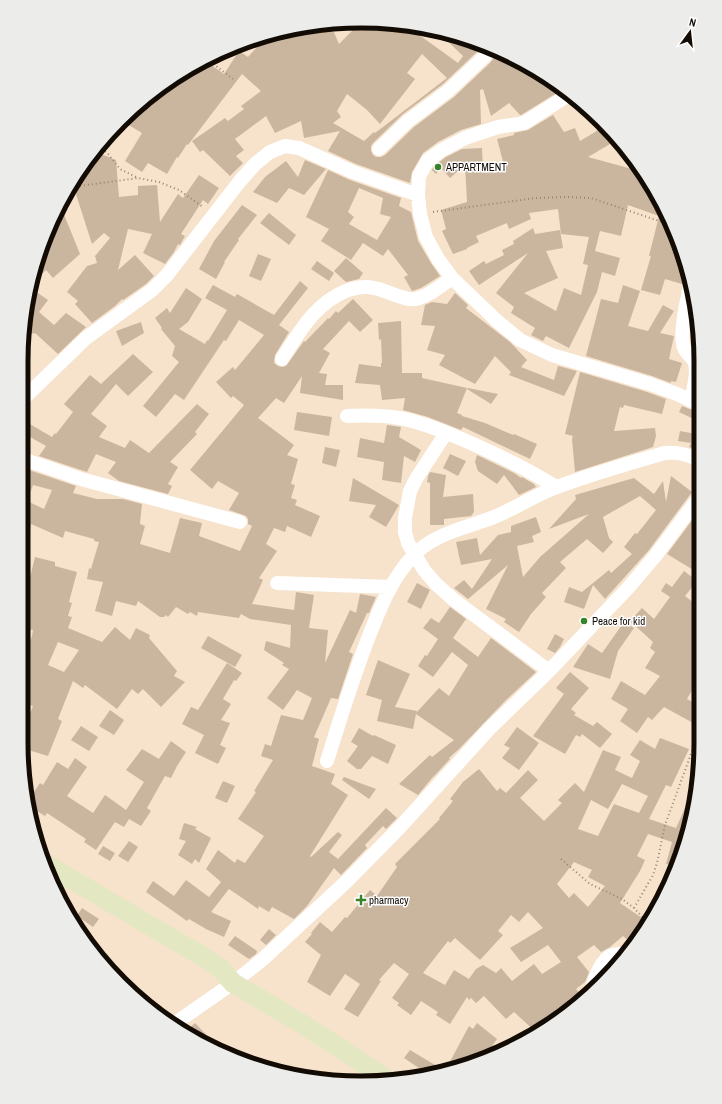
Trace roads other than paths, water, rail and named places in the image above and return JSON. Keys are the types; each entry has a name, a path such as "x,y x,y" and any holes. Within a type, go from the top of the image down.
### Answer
{"street":[{"path":"379,149 408,121 448,90 487,53"},
{"path":"565,97 524,123 498,127 465,138 442,150 428,160 419,176 418,195 420,214 426,238 438,259 452,278 520,340 552,355 650,384 694,402"},
{"path":"28,394 86,338 157,285 167,275 240,181 255,164 270,152 285,146 299,148 353,172 418,195"},
{"path":"282,359 315,312 338,294 358,286 373,287 406,299 416,299 428,294 452,278"},
{"path":"688,298 682,338 684,351 694,361"},
{"path":"347,416 367,415 400,418 417,422 446,433 520,466 556,487"},
{"path":"446,433 416,479 410,492 404,518 405,532 414,554 424,570 436,584 454,600 549,671"},
{"path":"327,761 362,652 391,586 414,554 428,543 445,535 494,517 556,487 664,454 675,452 694,458"},
{"path":"28,461 100,485 240,522"},
{"path":"178,1021 233,983 263,959 348,880 401,826 490,728 549,671 628,588 656,555 694,504"},
{"path":"277,583 391,586"},
{"path":"52,868 210,961 220,968 233,983 304,1025 381,1075"},
{"path":"595,979 604,960 611,955 618,955"}],"place":[{"name":"APPARTMENT","path":"438,167"},
{"name":"Peace for kid","path":"584,621"},
{"name":"pharmacy","path":"361,900"}]}
